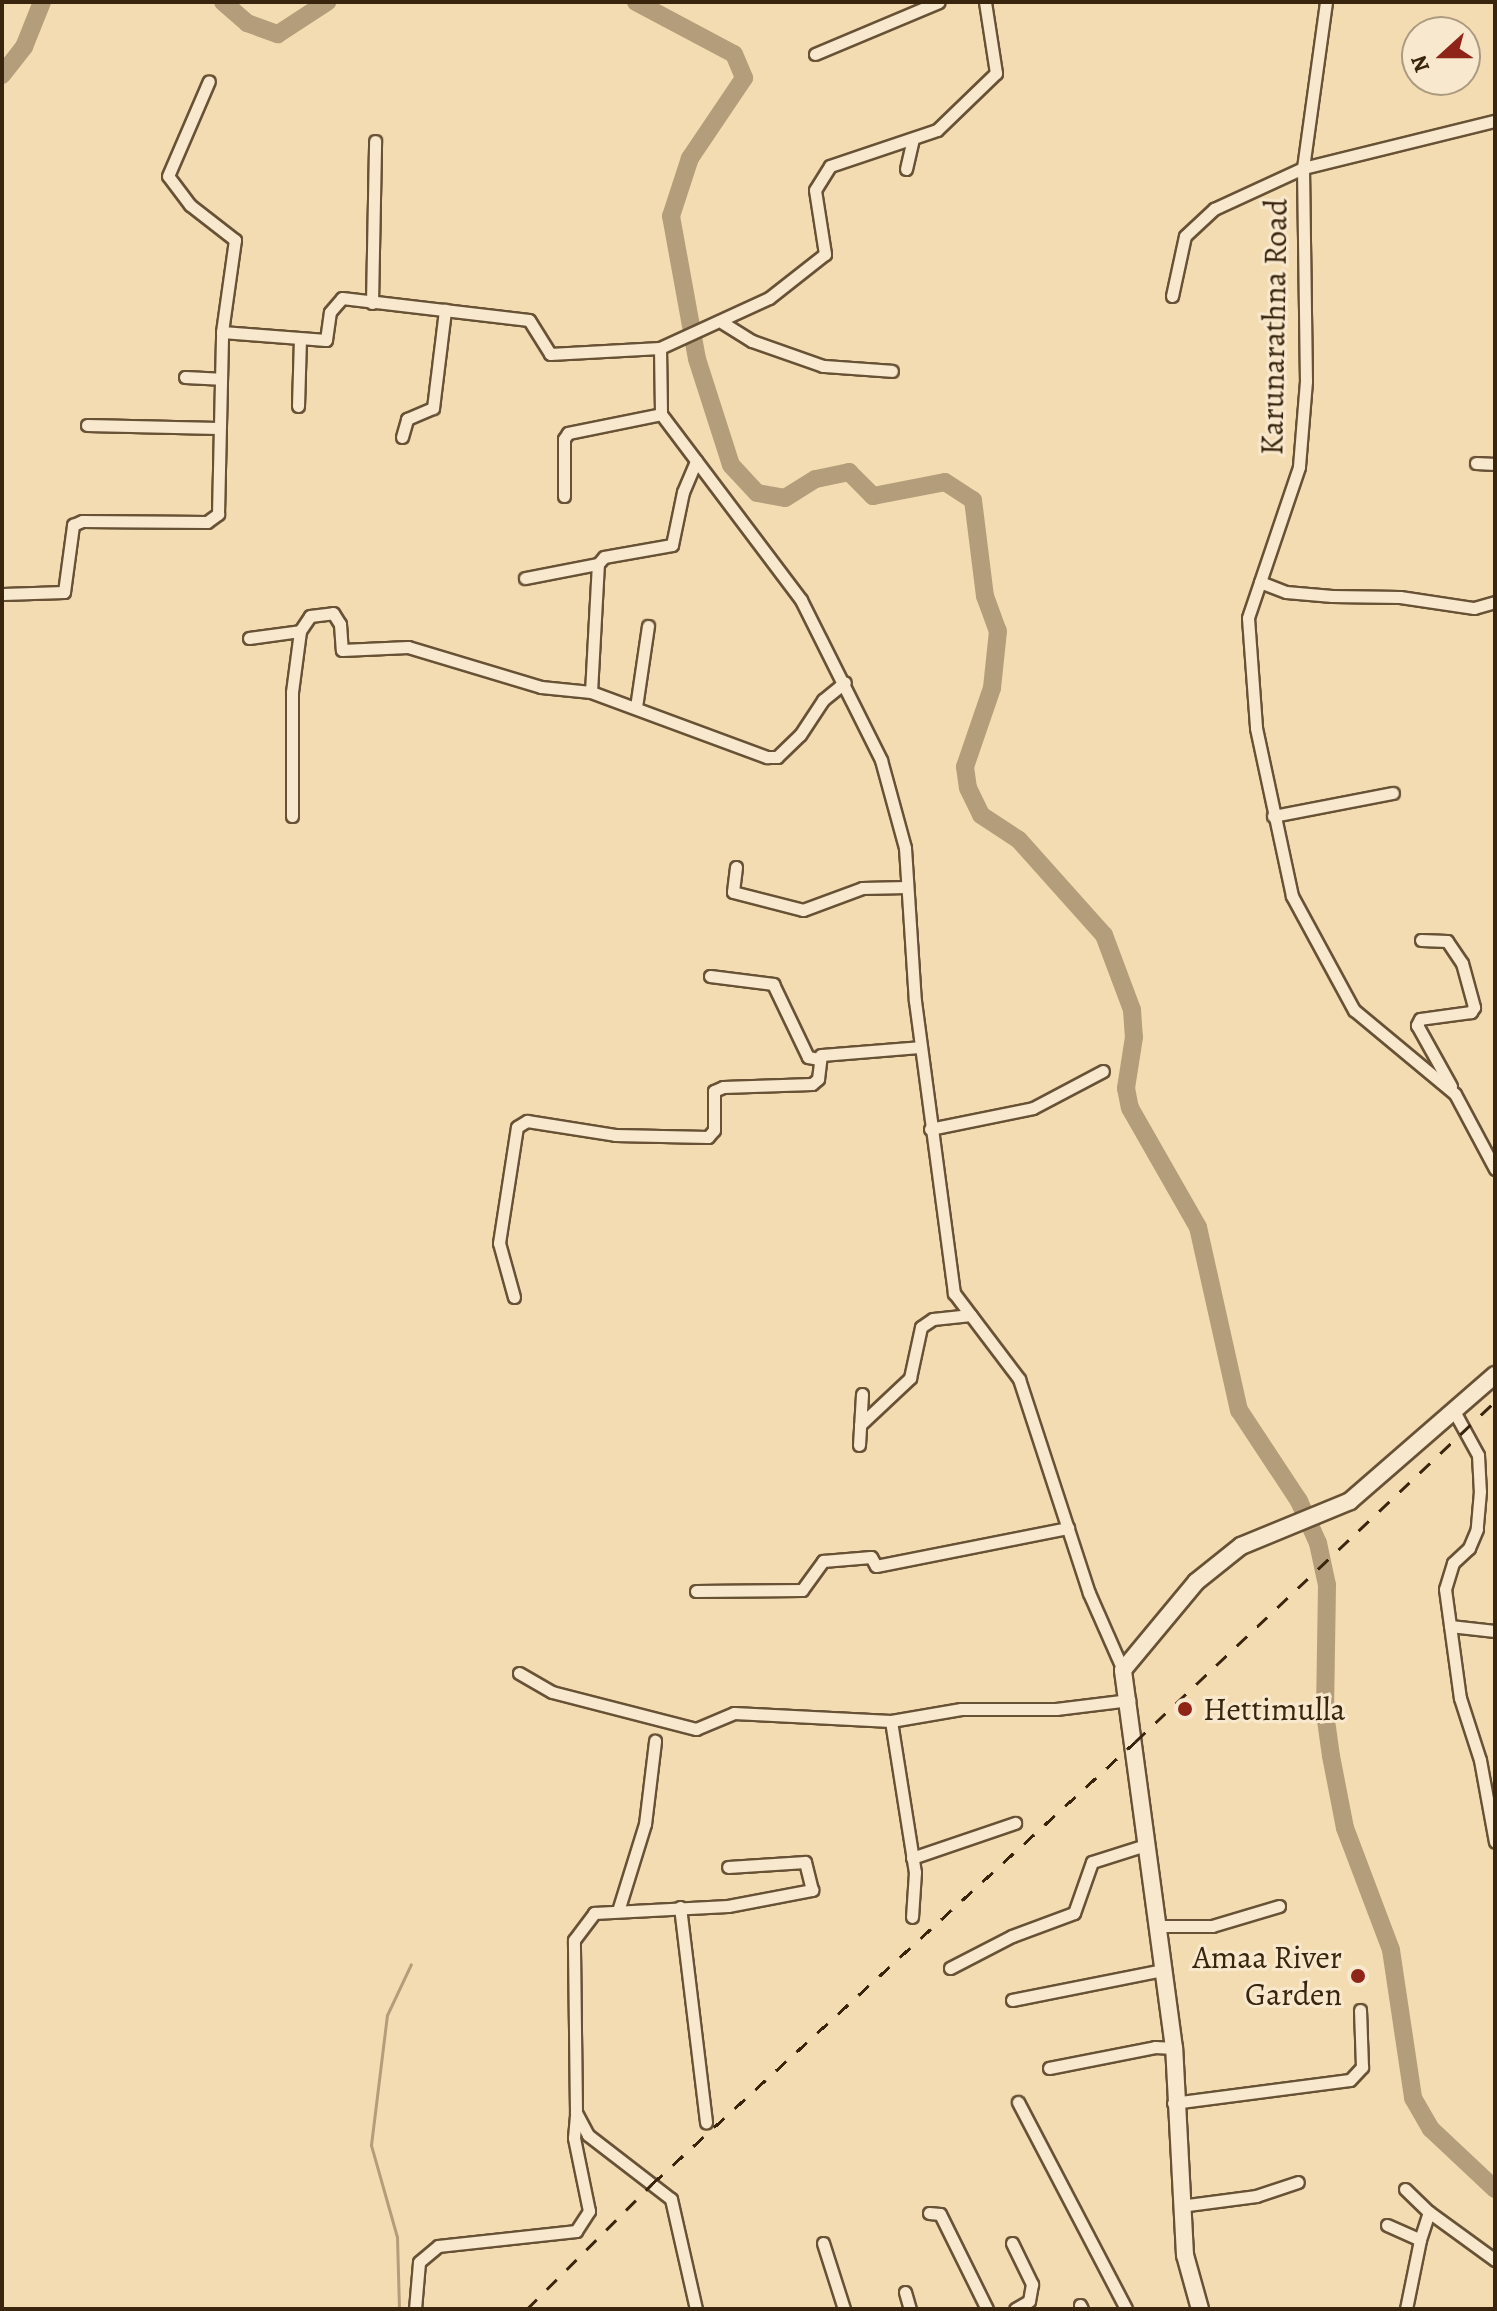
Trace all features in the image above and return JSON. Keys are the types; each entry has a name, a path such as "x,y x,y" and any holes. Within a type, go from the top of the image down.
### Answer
{"main road":[{"path":"1200,2309 1185,2255 1173,2103 1174,2048 1123,1670 1196,1582 1241,1546 1350,1501 1378,1482 1495,1375"}],"street":[{"path":"815,54 939,2"},
{"path":"222,332 326,340 330,312 342,298 529,320 550,354 663,345 721,324 769,298 825,254 815,190 830,166 937,130 996,73 985,2"},
{"name":"Karunarathna Road","path":"1326,2 1303,168 1306,381 1299,467 1248,618 1256,728 1292,896 1354,1010 1455,1094 1495,1169"},
{"path":"3,594 64,592 73,525 82,521 215,519 222,332 235,240 190,205 168,176 209,81"},
{"path":"1172,296 1185,236 1214,209 1303,168 1495,121"},
{"path":"906,169 913,139"},
{"path":"372,303 375,141"},
{"path":"402,437 407,419 431,412 445,310"},
{"path":"721,324 752,341 823,366 892,371"},
{"path":"298,406 300,340"},
{"path":"663,345 661,414 801,600 845,682 881,760 905,848 920,1047 954,1293 1019,1379 1068,1528 1123,1670"},
{"path":"185,377 220,379"},
{"path":"564,496 564,439 568,433 661,414"},
{"path":"87,425 218,428"},
{"path":"591,692 598,564 604,557 672,545 683,492 696,461"},
{"path":"1476,463 1495,464"},
{"path":"525,578 598,564"},
{"path":"1260,582 1286,592 1332,596 1400,597 1474,608 1495,602"},
{"path":"292,816 292,692 300,631 310,616 333,613 340,624 342,650 408,647 526,683 591,692 636,707 759,758 777,757 800,735 823,700 845,682"},
{"path":"636,707 648,626"},
{"path":"249,638 300,631"},
{"path":"1273,816 1393,793"},
{"path":"736,867 733,892 803,910 862,888 907,887"},
{"path":"1421,940 1447,941 1462,963 1474,1007 1471,1012 1420,1019 1417,1025 1455,1094"},
{"path":"710,976 773,984 808,1057 818,1059 920,1047"},
{"path":"514,1297 499,1243 517,1127 527,1121 615,1135 708,1137 714,1130 714,1091 812,1084 818,1079 818,1059"},
{"path":"930,1129 1033,1108 1103,1071"},
{"path":"860,1425 910,1378 921,1327 933,1319 971,1315"},
{"path":"859,1445 862,1394"},
{"path":"1455,1413 1478,1455 1480,1491 1477,1529 1469,1548 1453,1563 1445,1589 1460,1698 1480,1760 1495,1842"},
{"path":"696,1591 802,1590 823,1561 871,1557 876,1566 1068,1528"},
{"path":"1450,1626 1495,1631"},
{"path":"519,1673 552,1692 696,1729 734,1713 891,1721 961,1709 1056,1709 1129,1700"},
{"path":"891,1721 912,1858 912,1917"},
{"path":"618,1911 645,1824 655,1771 655,1741"},
{"path":"912,1858 1015,1823"},
{"path":"950,1968 1012,1936 1074,1913 1092,1862 1146,1845"},
{"path":"415,2309 419,2262 438,2246 576,2231 589,2211 574,2138 574,1940 594,1913 728,1906 812,1890 805,1862 728,1867"},
{"path":"1156,1926 1212,1926 1279,1906"},
{"path":"680,1907 706,2122"},
{"path":"1012,2000 1162,1970"},
{"path":"1173,2103 1350,2080 1362,2067 1360,2010"},
{"path":"1049,2068 1155,2047 1174,2048"},
{"path":"1018,2102 1126,2309"},
{"path":"576,2112 588,2135 671,2199 696,2309"},
{"path":"1180,2206 1256,2196 1298,2182"},
{"path":"1405,2189 1429,2212 1495,2260"},
{"path":"1406,2309 1429,2212"},
{"path":"929,2213 940,2214 987,2309"},
{"path":"1387,2225 1420,2240"},
{"path":"823,2243 844,2309"},
{"path":"1012,2243 1032,2284 1029,2301 1015,2309"},
{"path":"905,2292 910,2309"}],"waterway":[{"path":"2,75 24,47 42,2"},
{"path":"223,2 247,23 278,34 327,2"},
{"path":"636,2 734,54 744,78 690,158 671,216 697,359 731,465 757,493 785,498 816,479 849,472 873,496 945,482 973,500 985,596 998,631 992,688 965,767 968,788 981,815 1019,840 1104,935 1132,1010 1134,1037 1126,1088 1130,1108 1198,1227 1239,1410 1299,1501 1318,1543 1327,1585 1325,1713 1331,1756 1345,1828 1391,1950 1413,2098 1431,2129 1495,2189"},
{"path":"399,2309 397,2237 371,2145 387,2015 411,1964"}],"railway":[{"path":"527,2309 652,2184 1135,1742 1495,1402"}],"place":[{"name":"Hettimulla","path":"1185,1709"},
{"name":"Amaa River Garden","path":"1358,1976"}]}
